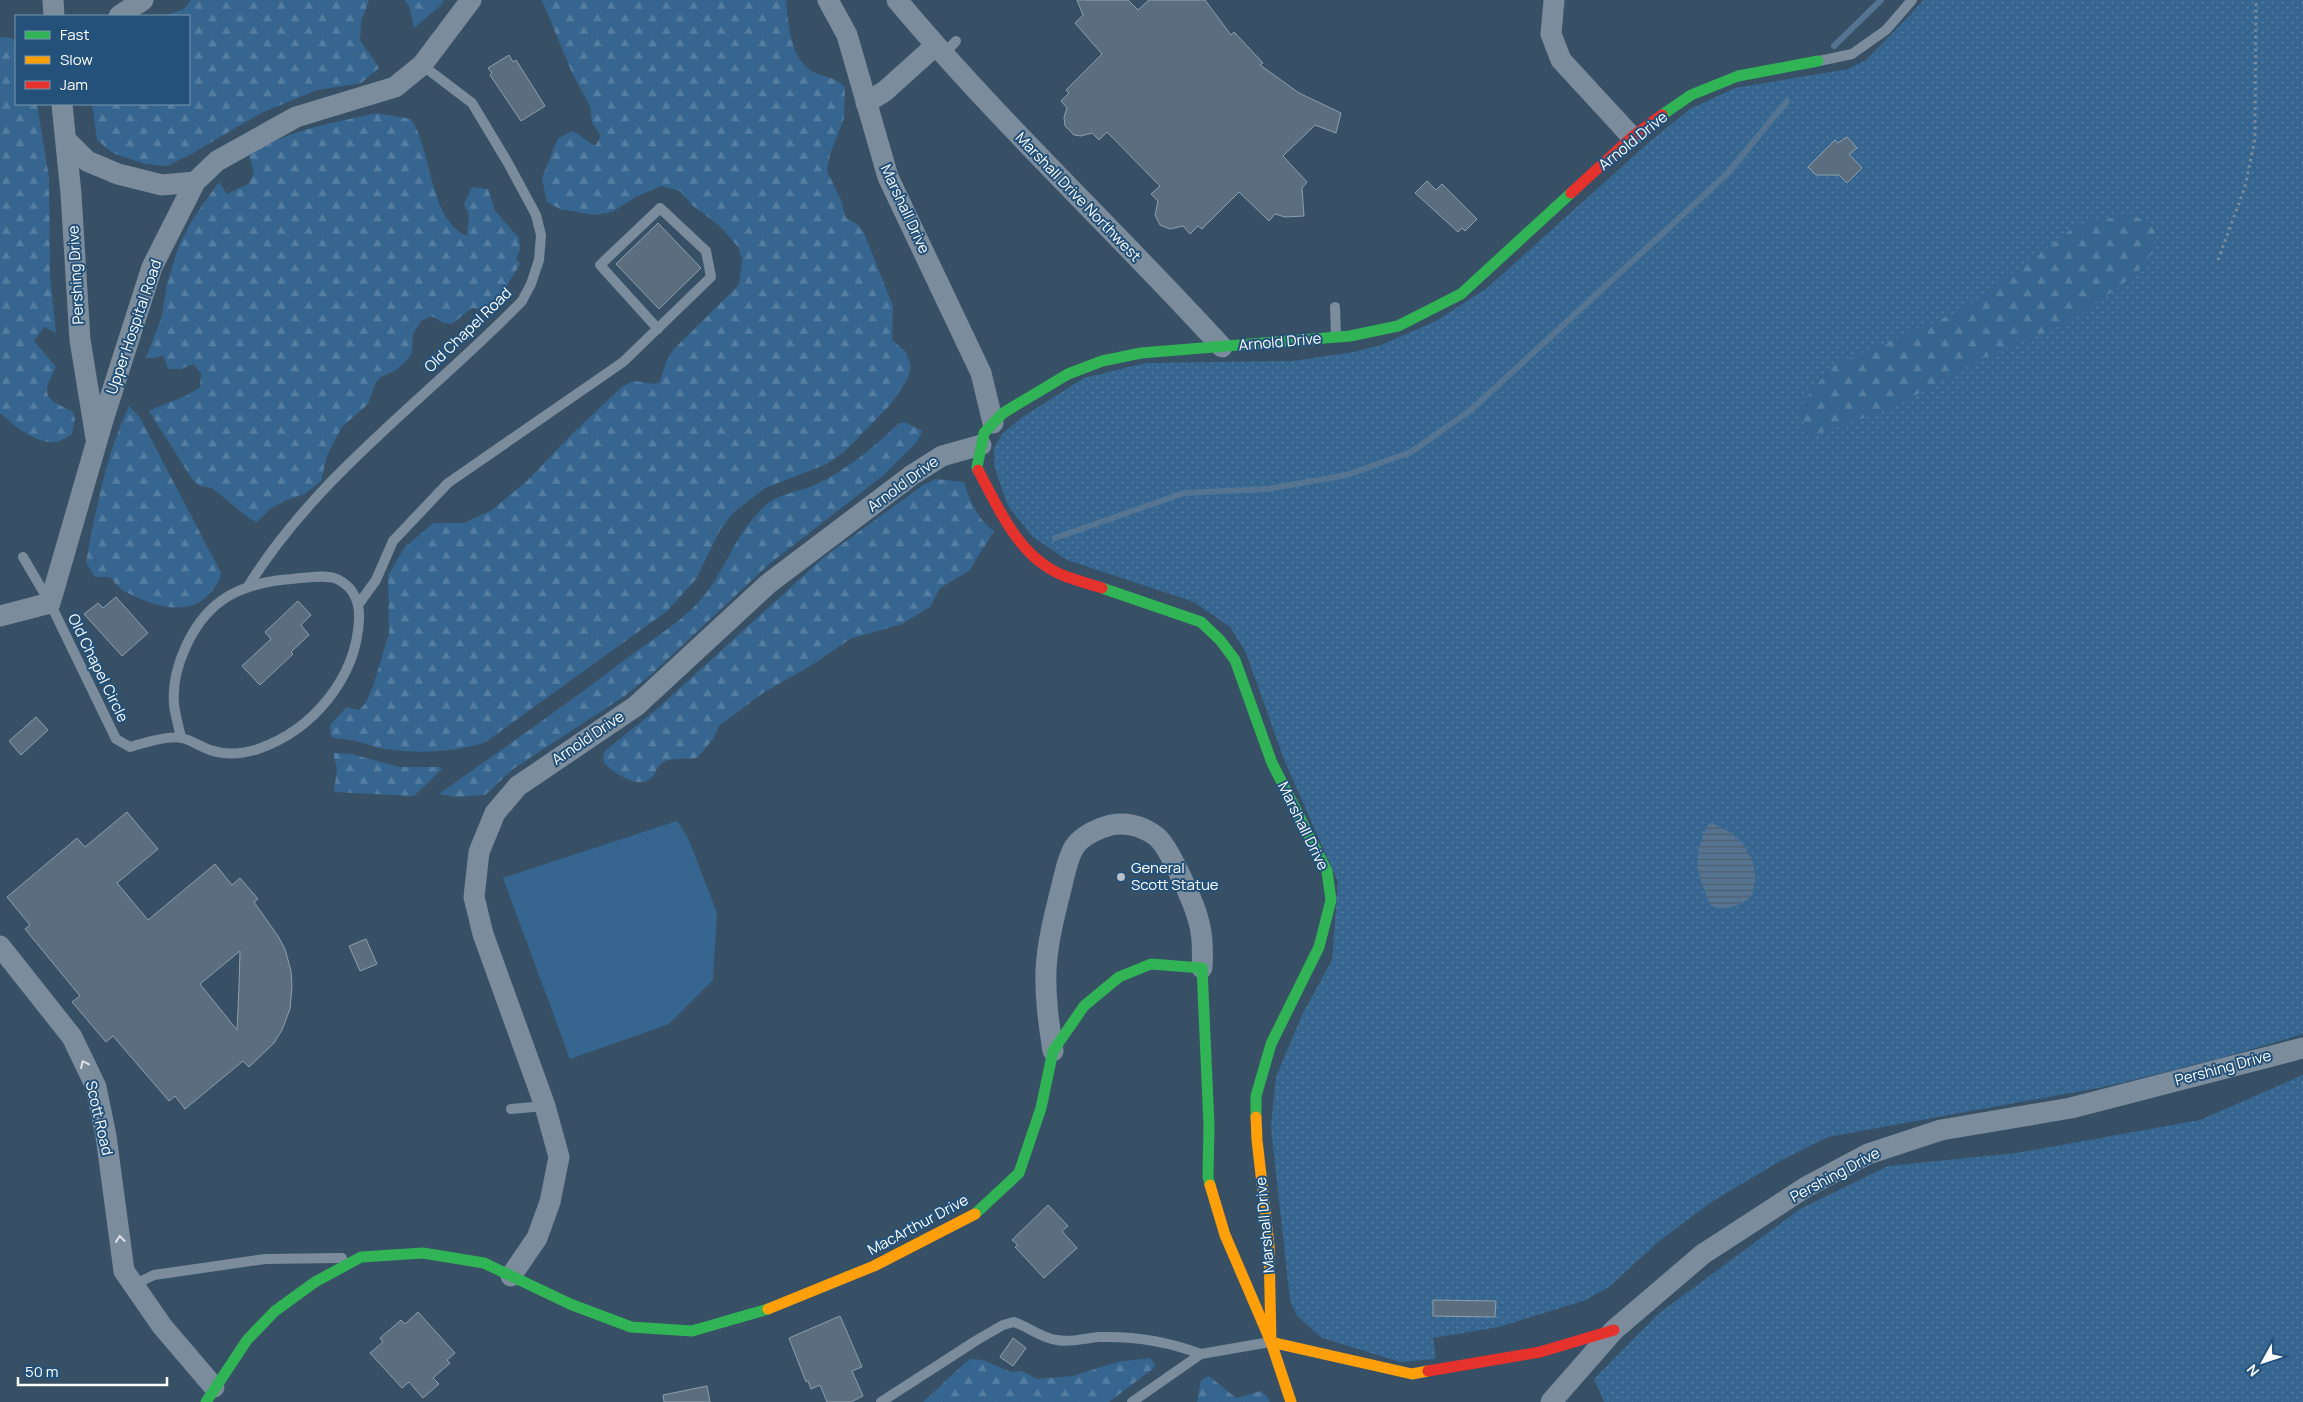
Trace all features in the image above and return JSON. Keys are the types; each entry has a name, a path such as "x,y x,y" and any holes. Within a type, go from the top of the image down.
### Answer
{"street":[{"path":"53,0 54,15"},
{"path":"120,15 143,0"},
{"name":"Upper Hospital Road","path":"50,603 103,420 152,268 195,182 217,161 296,117 395,87 422,65 471,0"},
{"path":"828,0 847,35 866,103 945,47 907,5"},
{"path":"1554,0 1551,34 1561,60 1632,137"},
{"name":"Marshall Drive Northwest","path":"945,47 1222,347"},
{"name":"Arnold Drive","path":"511,1276 537,1238 550,1202 559,1157 545,1106 482,934 474,897 479,852 494,813 518,786 636,706 768,584 912,475 942,456 981,445 984,433 1003,413 1068,374 1102,360 1141,353 1336,337 1398,326 1461,294 1632,137 1691,95 1738,76 1818,61"},
{"name":"Marshall Drive","path":"866,103 888,177 981,373 994,424"},
{"name":"Pershing Drive","path":"62,105 80,340 97,445"},
{"path":"66,140 86,161 118,174 162,185 195,182"},
{"name":"Marshall Drive","path":"981,445 977,467 1006,524 1033,557 1060,574 1201,622 1220,640 1235,660 1272,763 1326,871 1331,900 1319,947 1270,1044 1256,1096 1257,1140 1269,1245 1271,1342 1291,1402"},
{"path":"0,616 50,603"},
{"path":"1053,1051 1047,1008 1046,970 1056,908 1067,865 1075,846 1093,832 1109,826 1126,823 1143,829 1158,838 1172,861 1198,919 1203,948 1202,968 1209,1124 1208,1177 1225,1235 1271,1342 1412,1374 1540,1352 1614,1330"},
{"name":"Scott Road","path":"0,946 72,1037 96,1087 106,1136 124,1271 132,1286 210,1395"},
{"name":"MacArthur Drive","path":"210,1395 247,1340 275,1310 315,1282 361,1257 423,1253 484,1263 570,1304 631,1327 692,1331 755,1314 874,1266 976,1214 1019,1173 1040,1108 1053,1051 1084,1006 1119,977 1151,964 1202,968"},
{"name":"Pershing Drive","path":"1551,1402 1614,1330 1703,1254 1806,1188 1868,1154 1941,1130 2071,1108 2303,1048"}],"lane":[{"path":"1818,61 1852,54 1886,30 1912,0"},
{"name":"Old Chapel Road","path":"247,588 267,556 293,523 368,445 522,301 531,284 539,260 541,235 536,215 472,103 422,65"},
{"path":"358,606 376,580 393,541 448,483 623,362 658,329 711,277 706,251 660,208 600,265 658,329"},
{"path":"1335,307 1336,337"},
{"name":"Old Chapel Circle","path":"23,557 50,603 116,739 130,747 148,742 181,738 211,750 241,753 258,749 279,740 302,725 336,690 349,667 358,634 358,606"},
{"path":"181,738 174,703 176,677 183,650 199,624 221,601 247,588 276,580 336,578 356,596 358,606"},
{"path":"511,1109 545,1106"},
{"path":"132,1286 154,1275 266,1259 361,1257"},
{"path":"881,1402 976,1340 1003,1325 1014,1322 1044,1337 1057,1340 1072,1341 1097,1337 1141,1338 1179,1346 1201,1354"},
{"path":"1132,1402 1201,1354 1271,1342"}],"path":[{"path":"2218,260 2245,187 2255,138 2256,0"}],"green space":[{"path":"191,0 369,0 361,22 360,40 379,68 361,83 317,90 261,113 195,152 167,166 145,164 113,153 97,140 92,105 190,105 190,15 167,15 184,9"},
{"path":"404,0 444,0 440,6 414,28 409,6"},
{"path":"542,0 786,0 791,38 798,57 810,70 832,78 845,87 844,118 830,154 827,171 841,200 846,218 857,224 864,233 893,306 892,340 906,352 911,367 907,380 891,404 845,451 827,464 765,488 733,513 720,530 696,579 667,611 484,743 445,751 419,752 380,748 358,741 336,738 331,736 330,725 347,707 359,710 365,704 373,686 389,634 388,576 404,548 433,523 464,523 492,510 527,481 573,433 623,386 634,381 655,384 660,382 666,362 673,350 739,285 742,260 738,247 720,226 692,205 680,191 662,186 637,196 612,212 595,215 560,209 547,202 542,178 558,138 573,131 595,146 601,136 592,122 590,106 572,73"},
{"path":"1923,0 2303,0 2303,1034 2225,1057 2109,1086 1828,1137 1782,1160 1713,1201 1658,1242 1609,1287 1586,1300 1499,1327 1433,1338 1436,1359 1400,1362 1322,1338 1297,1316 1290,1300 1271,1127 1276,1077 1302,1015 1332,960 1338,882 1285,762 1246,653 1230,627 1194,602 1067,560 1033,537 1008,506 994,466 994,448 1002,434 1021,418 1084,378 1146,363 1292,361 1354,352 1381,345 1436,321 1487,288 1648,143 1690,109 1735,88 1848,69 1866,60"},
{"path":"0,37 12,38 15,42 15,105 37,105 49,178 50,276 56,333 44,327 34,341 56,367 48,384 47,390 50,399 72,411 75,419 72,434 63,440 49,442 26,433 0,413"},
{"path":"376,113 411,119 418,132 438,200 445,215 455,228 467,236 469,215 464,204 472,187 488,189 495,211 519,238 520,250 516,259 520,264 493,308 488,310 472,308 452,324 444,323 431,316 421,321 413,334 412,353 408,359 396,370 381,377 376,382 368,404 342,427 327,455 321,481 305,494 284,501 270,509 257,522 250,519 212,488 200,486 192,479 149,411 188,395 200,387 201,373 193,364 181,369 168,369 163,355 156,358 146,358 162,316 167,284 179,245 194,217 219,182 227,194 248,184 254,174 249,155 264,146 295,133"},
{"path":"2131,214 2156,226 2152,253 2136,274 2069,323 1991,354 1890,409 1811,436 1797,410 1832,366 1964,309 2077,225"},
{"path":"129,406 140,418 221,573 218,583 198,603 177,608 166,607 144,600 124,591 110,577 95,577 86,562 108,463"},
{"path":"899,423 907,423 922,431 916,443 885,474 768,565 654,672 626,695 513,769 485,795 456,797 439,794 686,615 704,596 744,531 765,506 783,495 810,487 839,472 870,449"},
{"path":"935,479 964,482 975,509 983,521 994,531 969,571 940,588 930,607 902,624 850,639 815,663 763,693 719,726 713,739 697,758 665,761 659,765 653,776 642,782 635,782 621,776 604,763 603,755 606,750 657,709 824,557 922,486"},
{"path":"333,753 351,754 400,767 440,767 442,769 414,796 334,792 337,768"},
{"path":"677,821 688,838 717,913 713,980 669,1024 570,1059 503,878"},
{"path":"2303,1075 2303,1402 1604,1402 1594,1379 1658,1314 1800,1209 1888,1166 2016,1153 2200,1120"},
{"path":"1150,1358 1155,1364 1154,1368 1109,1402 923,1402 971,1359 983,1360 1011,1372 1022,1371 1037,1379 1073,1376 1117,1362"},
{"path":"1209,1376 1236,1398 1261,1391 1270,1402 1197,1402 1201,1380"}],"shaded area":[{"path":"1709,823 1727,830 1735,836 1742,843 1752,860 1755,879 1753,892 1749,899 1730,907 1711,906 1699,874 1698,855 1703,835"}],"building":[{"path":"1077,0 1128,0 1138,10 1149,0 1205,0 1231,35 1234,32 1263,63 1260,65 1299,93 1341,113 1336,133 1315,125 1283,156 1307,182 1302,188 1304,216 1285,217 1275,214 1269,221 1239,192 1202,229 1198,226 1190,234 1183,226 1170,229 1160,225 1155,215 1158,201 1151,194 1160,186 1107,132 1099,140 1092,133 1081,136 1074,135 1065,126 1064,117 1067,108 1061,101 1069,93 1066,90 1102,54 1075,23 1083,15"},
{"path":"509,55 513,62 516,60 545,106 521,121 490,75 492,73 488,68"},
{"path":"1847,137 1857,148 1849,154 1862,168 1847,183 1839,175 1816,175 1808,167 1835,140 1838,143"},
{"path":"1427,181 1436,190 1442,184 1477,219 1465,231 1462,228 1458,232 1415,193"},
{"path":"658,223 701,268 659,309 616,264"},
{"path":"116,597 148,633 122,656 84,614 98,603 103,608"},
{"path":"298,601 311,615 301,625 309,635 291,652 293,654 260,685 242,666 271,639 265,632"},
{"path":"36,717 48,730 21,755 9,741"},
{"path":"127,812 158,849 117,883 148,920 215,864 232,885 240,878 258,899 254,902 285,949 291,971 290,1009 282,1030 274,1043 249,1067 243,1061 185,1109 175,1096 169,1101 113,1036 106,1042 72,1002 80,996 25,929 30,925 7,897 77,838 85,847","holes":["240,951 237,1030 200,984"]},
{"path":"366,939 377,964 360,971 349,946"},
{"path":"1048,1205 1068,1226 1062,1231 1077,1248 1044,1278 1015,1247 1018,1245 1012,1240"},
{"path":"1433,1300 1496,1301 1495,1317 1433,1316"},
{"path":"418,1312 455,1353 447,1360 450,1363 433,1378 439,1384 423,1398 409,1382 402,1388 370,1353 383,1342 380,1338 401,1320 405,1324"},
{"path":"840,1316 862,1367 852,1371 863,1396 851,1402 827,1402 820,1385 811,1389 808,1381 806,1382 789,1338"},
{"path":"1013,1338 1026,1348 1013,1366 1000,1357"},
{"path":"707,1386 710,1402 664,1402 663,1395"}],"waterway":[{"path":"1834,46 1881,0"},
{"path":"1055,538 1184,493 1267,489 1347,475 1411,452 1471,410 1727,174 1787,101"}],"traffic: fast":[{"path":"1662,115 1691,95 1738,76 1818,61"},
{"path":"978,470 984,433 1003,413 1068,374 1102,361 1141,353 1350,336 1398,326 1461,294 1571,193"},
{"path":"1102,588 1201,622 1220,640 1235,660 1272,763 1327,871 1331,900 1319,947 1271,1044 1256,1096 1256,1117"},
{"path":"975,1214 1019,1173 1041,1108 1053,1051 1084,1006 1119,977 1151,964 1202,968 1209,1125 1208,1177 1210,1185"},
{"path":"206,1402 247,1340 275,1311 315,1282 361,1257 423,1253 484,1263 570,1304 631,1327 692,1331 768,1309"}],"traffic: slow":[{"path":"1256,1117 1269,1245 1271,1342 1291,1402"},
{"path":"1210,1185 1225,1235 1271,1342 1412,1374 1428,1371"},
{"path":"768,1309 874,1266 975,1214"}],"traffic: jam":[{"path":"1571,193 1632,137 1662,115"},
{"path":"978,470 1011,530 1033,556 1047,567 1062,575 1102,588"},
{"path":"1428,1371 1540,1352 1614,1330"}],"place":[{"name":"General Scott Statue","path":"1121,877"}]}
